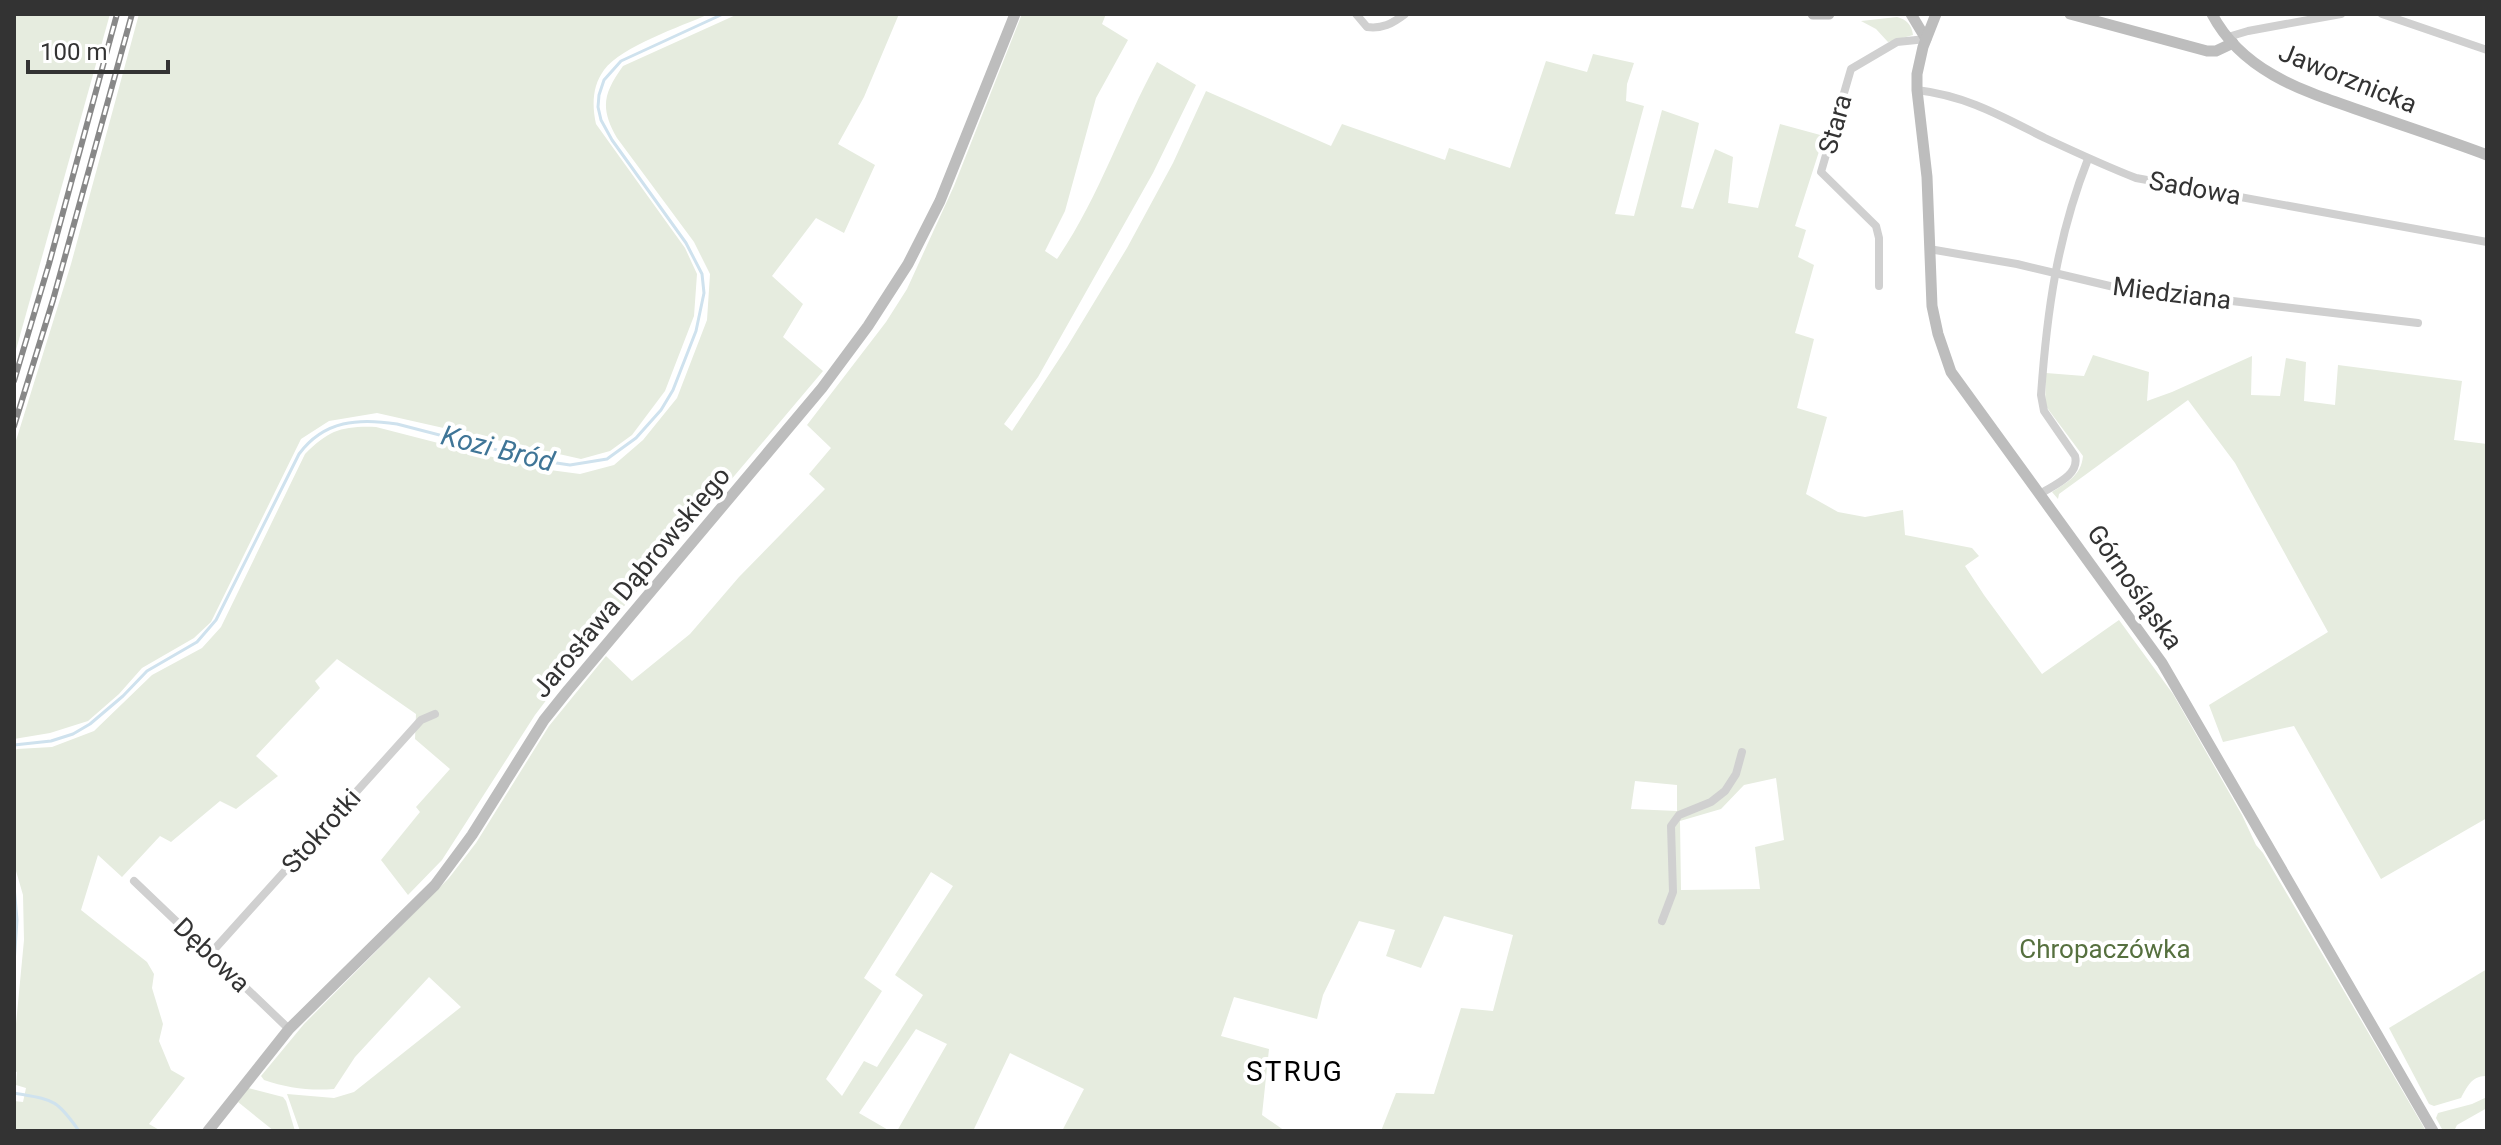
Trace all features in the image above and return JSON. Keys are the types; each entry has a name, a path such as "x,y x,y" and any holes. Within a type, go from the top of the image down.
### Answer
{"street":[{"name":"Jarosława Dąbrowskiego","path":"208,1131 289,1029 435,885 472,835 544,720 846,357 920,243 1015,14"},
{"path":"1356,14 1367,27 1377,28 1392,24 1405,14"},
{"path":"1813,14 1829,14"},
{"path":"1911,14 1926,39"},
{"name":"Górnośląska","path":"1936,14 1917,74 1917,90 1927,177 1932,306 1951,372 2162,663 2433,1131"},
{"path":"2070,14 2207,51 2216,51 2248,31 2341,14"},
{"name":"Jaworznicka","path":"2212,14 2230,40 2260,67 2293,86 2487,155"},
{"path":"2382,14 2487,50"},
{"name":"Stara","path":"1879,286 1876,226 1821,172 1851,69 1897,42 1926,39"},
{"name":"Sadowa","path":"1917,90 1944,93 1966,100 2088,159 2136,178 2487,242"},
{"path":"2040,494 2073,471 2077,464 2075,456 2041,404 2054,274 2072,199 2088,159"},
{"name":"Miedziana","path":"1929,249 2017,264 2114,287 2418,323"},
{"name":"Stokrotki","path":"211,953 421,720 435,714"},
{"path":"1662,921 1673,892 1671,826 1679,815 1711,802 1725,791 1736,774 1742,752"},
{"name":"Dębowa","path":"134,881 289,1029"}],"green space":[{"path":"14,14 110,14 14,357"},
{"path":"139,14 709,14 637,45 612,61 597,83 594,103 596,124 685,248 697,274 694,316 665,391 632,435 610,451 581,459 377,413 329,421 301,439 211,622 194,638 142,668 119,694 88,721 50,733 14,739 14,447 71,264"},
{"path":"738,14 899,14 864,97 838,144 875,165 844,233 816,218 772,276 803,304 783,337 823,371 560,682 535,715 442,860 408,895 381,860 420,812 416,807 450,769 415,739 416,714 337,659 315,681 320,688 256,756 278,776 236,809 220,801 171,842 160,836 122,877 98,855 81,910 147,962 154,974 152,988 163,1024 159,1041 171,1070 185,1078 149,1124 161,1131 14,1131 14,1101 23,1102 26,1088 16,1085 17,1072 14,1071 24,940 23,895 14,864 14,751 52,747 94,731 152,675 202,648 221,627 305,454 337,431 376,427 535,468 580,474 614,465 643,440 677,398 707,320 710,274 694,242 617,138 608,118 606,101 611,85 623,66"},
{"name":"Chropaczówka","path":"1022,14 1106,14 1102,24 1128,40 1096,98 1065,211 1045,251 1057,259 1098,187 1157,62 1196,85 1153,173 1038,377 1004,424 1012,431 1127,248 1173,163 1206,91 1331,146 1342,124 1445,160 1449,148 1510,168 1546,61 1587,72 1593,54 1634,63 1627,84 1626,101 1644,106 1615,214 1634,216 1662,110 1699,123 1681,207 1693,209 1715,149 1733,157 1728,203 1758,208 1780,124 1824,136 1795,226 1806,230 1798,257 1814,265 1795,333 1814,339 1797,408 1827,417 1806,494 1838,512 1865,517 1903,510 1905,535 1972,548 1979,556 1965,566 2042,674 2119,620 2173,694 2256,845 2426,1131 1381,1131 1396,1093 1434,1094 1461,1008 1493,1011 1513,935 1444,916 1421,968 1386,956 1395,930 1359,921 1323,995 1317,1019 1234,997 1221,1036 1269,1049 1262,1115 1285,1131 1062,1131 1084,1089 1010,1053 974,1129 979,1131 897,1131 947,1044 916,1029 859,1113 890,1131 300,1131 287,1094 334,1098 354,1092 461,1007 429,977 355,1057 334,1089 290,1087 264,1080 261,1076 304,1024 449,878 476,843 549,726 606,656 632,681 690,634 739,577 825,489 809,474 831,448 807,425 886,322 907,289 954,186","holes":["1776,778 1784,840 1755,847 1760,889 1681,890 1680,821 1721,809 1744,785","1635,781 1677,785 1677,811 1631,809","931,872 953,886 895,975 923,995 877,1067 864,1061 842,1096 826,1079 882,991 864,978"]},
{"path":"1897,17 1908,23 1913,35 1888,42 1876,29 1861,21"},
{"path":"2093,355 2149,372 2147,401 2252,356 2251,395 2280,396 2286,358 2306,362 2304,401 2335,405 2338,365 2462,381 2454,440 2487,444 2487,818 2381,879 2294,726 2223,742 2209,705 2328,632 2235,463 2188,400 2059,494 2058,499 2052,492 2076,474 2083,456 2045,405 2046,373 2084,376"},
{"path":"2487,969 2487,1076 2474,1080 2461,1098 2434,1106 2429,1104 2389,1028"},
{"path":"248,1088 283,1097 295,1131 274,1131 238,1102"},
{"path":"2487,1097 2487,1108 2457,1125 2454,1131 2443,1131 2436,1118 2438,1113"}],"waterway":[{"name":"Kozi Bród","path":"14,745 51,741 73,734 123,696 147,671 197,642 216,620 299,454 331,428 369,421 397,424 536,460 570,465 607,459 636,438 661,410 673,390 696,331 704,293 702,274 686,243 612,140 601,120 599,95 604,80 621,61 723,14"},
{"name":"Kozi Bród","path":"14,886 17,920 14,964"},
{"path":"14,1093 37,1097 59,1106 79,1131"}],"railway":[{"path":"14,381 117,14"},
{"path":"14,426 53,300 132,14"}],"district":[{"name":"STRUG","path":"1295,1071"}]}
